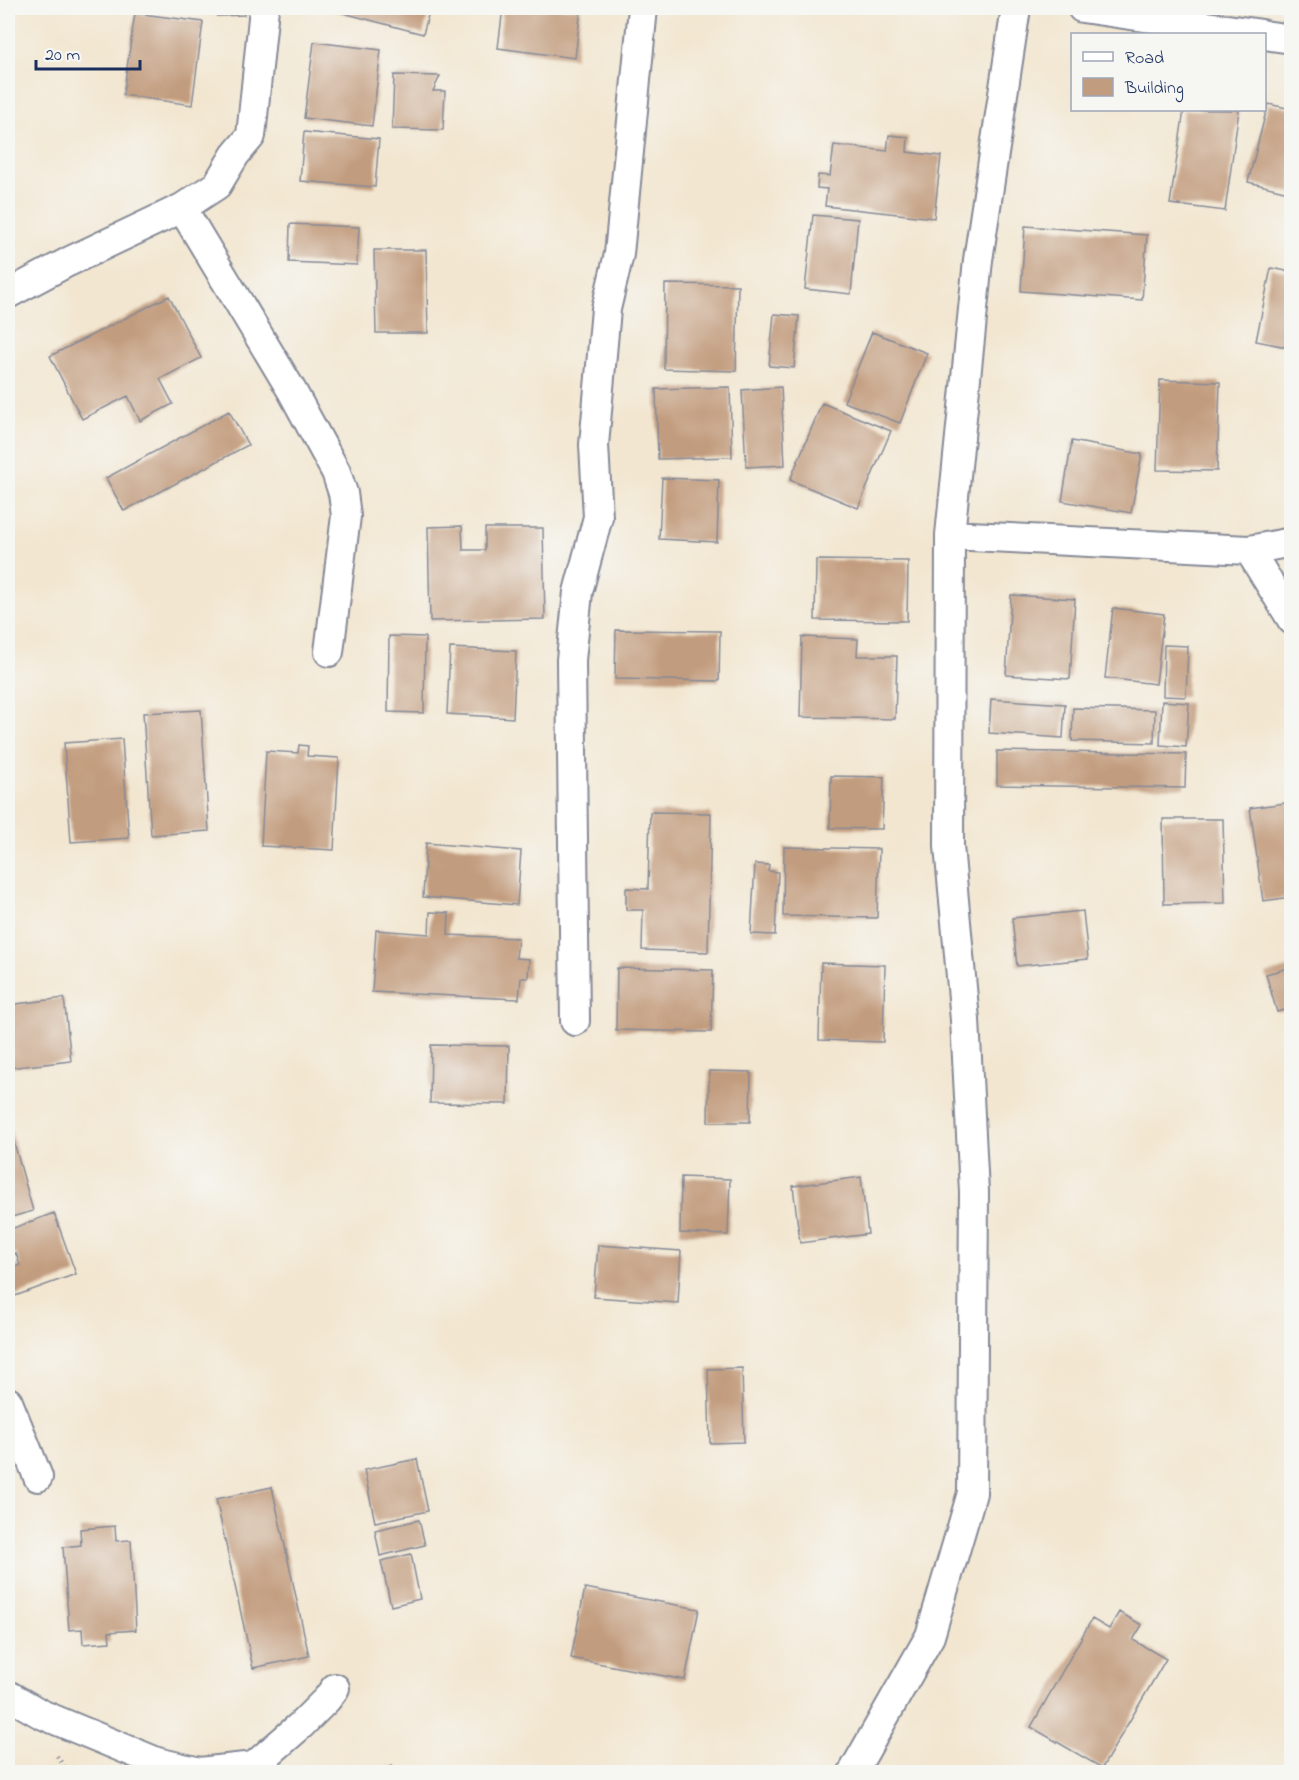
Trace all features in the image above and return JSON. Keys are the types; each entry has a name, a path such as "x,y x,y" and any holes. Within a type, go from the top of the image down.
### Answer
{"street":[{"path":"8,294 182,208 218,185 235,155 251,136 264,8"},
{"path":"575,1021 571,660 578,592 598,517 594,446 606,309 619,254 643,8"},
{"path":"853,1773 930,1636 972,1493 974,1192 965,1020 949,846 950,535 978,260 1016,8"},
{"path":"1082,8 1250,33"},
{"path":"1266,35 1292,39"},
{"path":"182,208 292,391 336,472 343,493 346,516 329,652"},
{"path":"950,535 1249,550 1292,542"},
{"path":"1249,550 1292,620"},
{"path":"8,1402 38,1477"},
{"path":"8,1695 41,1714 157,1762 200,1772 254,1766 301,1725 335,1688"}],"building":[{"path":"222,8 244,8 244,15 217,16"},
{"path":"333,8 430,8 423,34 332,10"},
{"path":"503,8 581,8 575,58 498,48"},
{"path":"135,13 203,22 192,105 123,95"},
{"path":"314,42 381,50 372,126 304,118"},
{"path":"394,75 440,76 433,91 445,91 443,130 392,129"},
{"path":"1268,104 1292,109 1292,193 1248,182"},
{"path":"1184,111 1239,111 1225,211 1170,204"},
{"path":"304,132 379,139 375,187 300,181"},
{"path":"889,135 908,137 907,152 941,156 934,218 825,206 827,189 817,188 818,175 830,176 834,145 887,151"},
{"path":"813,215 858,219 851,294 805,289"},
{"path":"290,224 359,227 357,265 289,262"},
{"path":"1025,226 1147,235 1142,300 1021,291"},
{"path":"374,250 426,250 428,333 376,333"},
{"path":"1271,268 1292,272 1292,348 1256,341"},
{"path":"665,284 738,285 736,371 664,369"},
{"path":"169,296 201,358 160,379 173,404 140,421 128,396 82,419 50,356"},
{"path":"774,314 799,316 794,368 769,366"},
{"path":"872,332 927,353 900,423 844,402"},
{"path":"1160,380 1220,382 1217,471 1157,470"},
{"path":"730,387 732,457 658,459 656,389"},
{"path":"781,387 785,465 746,467 742,390"},
{"path":"822,403 891,431 858,508 790,480"},
{"path":"229,411 248,445 124,511 106,478"},
{"path":"1072,441 1142,454 1131,513 1062,501"},
{"path":"662,478 719,480 717,542 659,539"},
{"path":"462,526 463,550 485,550 485,528 543,528 545,619 430,621 428,527"},
{"path":"816,560 908,561 907,621 815,620"},
{"path":"1011,595 1075,599 1070,679 1006,675"},
{"path":"1113,608 1164,614 1156,684 1105,678"},
{"path":"616,630 720,631 719,681 615,679"},
{"path":"389,636 425,637 424,713 388,712"},
{"path":"802,637 858,639 857,656 897,656 895,719 800,717"},
{"path":"1164,645 1188,646 1186,697 1163,696"},
{"path":"450,648 516,651 513,718 447,714"},
{"path":"991,699 1065,704 1063,738 989,733"},
{"path":"1162,701 1189,703 1186,747 1160,745"},
{"path":"1073,708 1155,710 1154,743 1072,741"},
{"path":"201,710 209,831 151,835 143,713"},
{"path":"122,739 129,838 71,842 64,743"},
{"path":"299,745 308,746 307,756 339,758 334,850 261,846 266,751 298,753"},
{"path":"997,751 1186,754 1185,788 997,785"},
{"path":"831,776 884,777 882,829 830,828"},
{"path":"1292,802 1292,897 1263,901 1250,808"},
{"path":"650,812 711,813 708,952 642,950 643,910 626,910 626,888 648,889"},
{"path":"1163,819 1223,819 1225,903 1164,904"},
{"path":"426,843 521,851 517,905 423,897"},
{"path":"784,847 879,849 877,918 783,916"},
{"path":"755,864 769,865 768,871 778,872 775,935 751,934"},
{"path":"1083,911 1088,959 1017,966 1012,918"},
{"path":"430,912 449,913 448,935 518,938 516,958 529,959 528,978 521,978 519,999 372,992 376,930 429,934"},
{"path":"821,963 885,965 883,1042 819,1040"},
{"path":"1292,967 1292,1008 1277,1012 1266,974"},
{"path":"617,968 713,970 711,1032 616,1030"},
{"path":"64,998 71,1061 8,1068 8,1005"},
{"path":"431,1045 509,1046 508,1104 430,1103"},
{"path":"709,1071 751,1072 750,1122 708,1122"},
{"path":"8,1128 10,1128 33,1211 8,1218"},
{"path":"681,1177 730,1179 728,1235 680,1233"},
{"path":"861,1177 868,1234 800,1243 793,1186"},
{"path":"54,1213 76,1274 15,1296 8,1270 20,1265 16,1253 8,1256 8,1230"},
{"path":"598,1245 681,1251 678,1303 594,1297"},
{"path":"742,1368 744,1442 710,1443 708,1369"},
{"path":"417,1459 428,1511 375,1522 364,1470"},
{"path":"272,1487 309,1656 253,1668 216,1499"},
{"path":"419,1520 425,1545 380,1556 375,1530"},
{"path":"115,1526 116,1541 131,1540 136,1630 109,1632 110,1642 83,1644 82,1629 69,1630 63,1547 81,1545 80,1529"},
{"path":"411,1554 420,1599 391,1606 381,1561"},
{"path":"585,1588 699,1609 685,1680 571,1658"},
{"path":"1119,1612 1142,1625 1133,1640 1166,1659 1102,1768 1031,1727 1092,1619 1109,1629"},
{"path":"392,1766 396,1772 381,1772"}]}
